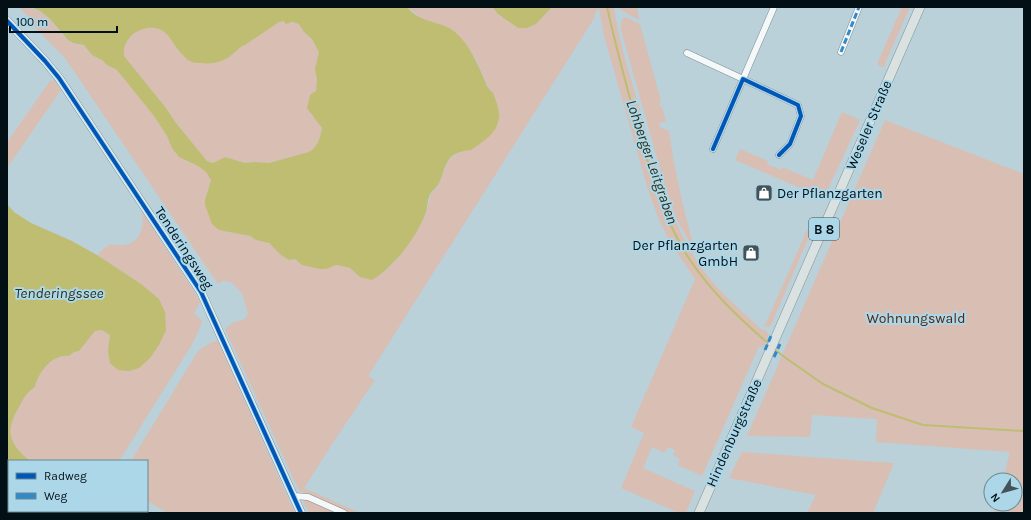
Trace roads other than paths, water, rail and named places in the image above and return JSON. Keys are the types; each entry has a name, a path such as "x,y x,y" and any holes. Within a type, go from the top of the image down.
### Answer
{"main road":[{"name":"Weseler Straße","path":"769,353 920,7"},
{"name":"Hindenburgstraße","path":"699,513 769,353"}],"street":[{"path":"713,149 774,7"},
{"path":"841,52 859,7"},
{"name":"Tenderingsweg","path":"7,21 59,78 201,292 301,513"},
{"path":"687,52 798,105 801,116 790,144 779,155"},
{"path":"293,496 308,497 344,513"}],"water":[{"path":"31,7 407,7 418,17 450,28 466,44 478,64 487,86 493,93 497,103 499,119 496,128 491,135 471,150 458,153 451,157 445,167 438,185 430,194 427,210 415,234 396,260 372,280 360,277 350,268 342,266 336,265 326,269 320,269 302,265 295,259 289,260 281,255 269,243 256,240 250,236 219,230 212,224 205,205 211,180 206,172 198,166 179,157 172,148 167,136 154,116 117,70 92,55 84,45 73,43 68,40 49,18 40,11","holes":["284,21 286,24 292,22 299,24 304,32 312,39 319,52 315,69 317,80 316,91 310,95 307,108 322,128 317,145 309,152 269,163 245,163 225,157 213,163 207,161 124,56 126,44 133,34 143,29 154,28 165,32 189,61 196,63 215,63 230,56 279,22"]},
{"path":"492,7 552,7 536,24 527,28 518,28 498,14"},
{"name":"Tenderingssee","path":"7,204 14,212 31,223 72,241 97,255 141,284 159,299 165,312 166,330 159,345 150,358 139,368 129,371 118,370 110,363 108,351 110,335 102,330 95,331 79,351 74,352 69,356 63,356 52,361 39,376 35,387 29,391 24,398 12,423 11,436 13,442 29,460 8,460 7,488"}],"waterway":[{"name":"Lohberger Leitgraben","path":"607,7 623,73 655,185 666,215 688,257 706,281 737,315 770,345"},
{"name":"Lohberger Leitgraben","path":"773,348 823,384 872,408 923,425 1024,431"}],"place":[{"name":"Der Pflanzgarten","path":"764,193"},
{"name":"Der Pflanzgarten GmbH","path":"751,253"}],"park label":[{"name":"Wohnungswald","path":"916,318"}]}
